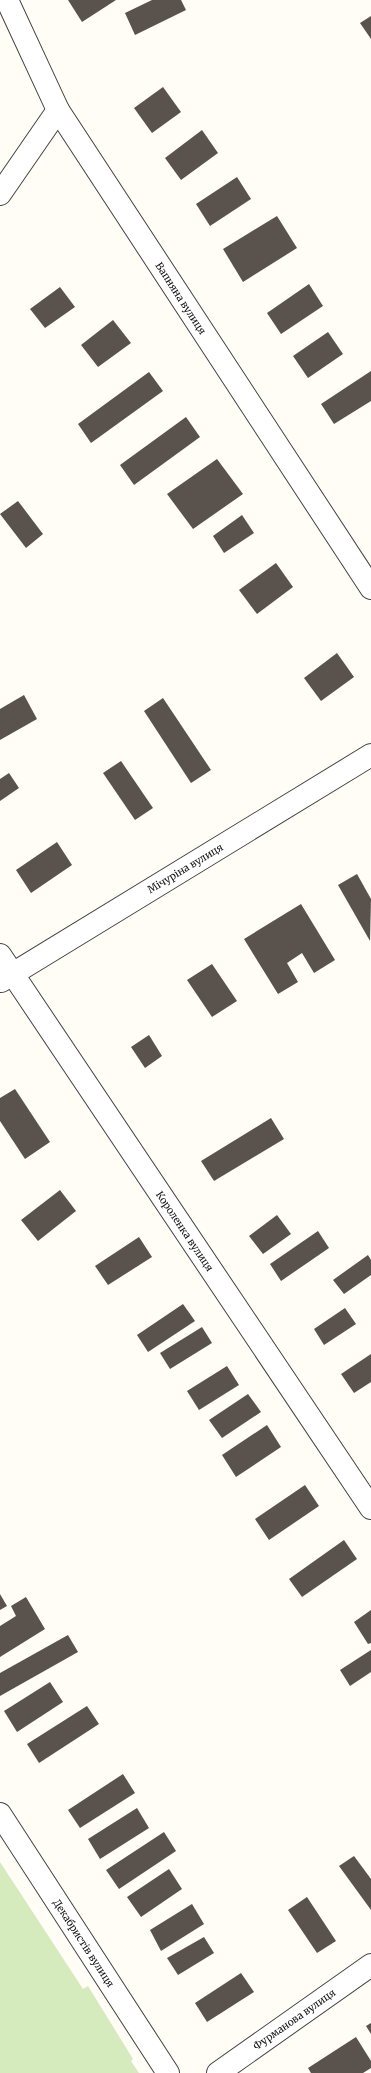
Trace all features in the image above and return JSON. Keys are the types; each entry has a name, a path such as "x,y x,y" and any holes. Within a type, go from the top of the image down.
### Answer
{"street":[{"name":"Вапняна вулиця","path":"7,0 58,110 371,588"},
{"path":"0,194 58,110"},
{"name":"Мічуріна вулиця","path":"6,977 371,754"},
{"name":"Короленка вулиця","path":"0,955 6,977 371,1508"},
{"name":"Декабристів вулиця","path":"0,1814 168,2073"},
{"name":"Фурманова вулиця","path":"218,2073 371,1965"}],"green space":[{"path":"0,1862 83,1989 88,1986 133,2059 131,2061 139,2073 0,2073"}],"building":[{"path":"68,0 116,0 82,22"},
{"path":"152,0 181,0 186,10 135,35 125,13"},
{"path":"371,16 371,39 360,23"},
{"path":"163,87 181,112 152,133 134,108"},
{"path":"202,130 218,153 181,180 165,158"},
{"path":"237,177 251,199 210,226 196,204"},
{"path":"277,216 297,248 243,282 223,249"},
{"path":"309,284 323,306 281,334 267,313"},
{"path":"60,287 75,307 45,328 30,309"},
{"path":"113,320 131,343 98,367 81,345"},
{"path":"328,332 343,354 308,378 293,356"},
{"path":"371,371 371,401 334,424 321,404"},
{"path":"149,372 163,391 91,443 78,424"},
{"path":"186,417 200,437 134,485 120,465"},
{"path":"217,459 243,494 193,529 167,494"},
{"path":"18,501 43,534 26,548 0,514"},
{"path":"242,515 254,533 224,553 213,536"},
{"path":"276,563 293,587 257,614 239,590"},
{"path":"337,653 354,677 321,701 304,678"},
{"path":"24,695 37,719 0,740 0,709"},
{"path":"163,698 211,770 191,783 144,711"},
{"path":"121,761 153,808 135,820 103,773"},
{"path":"9,773 19,788 0,801 0,779"},
{"path":"57,842 72,865 31,893 16,870"},
{"path":"357,874 371,899 370,941 338,885"},
{"path":"301,904 335,960 314,973 302,953 287,963 298,982 278,994 244,939"},
{"path":"212,964 237,1001 212,1017 187,980"},
{"path":"149,1035 162,1056 145,1068 131,1047"},
{"path":"15,1089 50,1142 25,1159 0,1121 0,1098"},
{"path":"271,1118 284,1139 214,1181 201,1161"},
{"path":"60,1190 76,1211 38,1241 21,1220"},
{"path":"277,1215 291,1234 263,1254 249,1236"},
{"path":"318,1231 329,1248 281,1281 270,1264"},
{"path":"139,1237 152,1257 108,1285 95,1266"},
{"path":"368,1255 371,1260 371,1275 344,1294 333,1280"},
{"path":"183,1304 195,1321 148,1352 137,1335"},
{"path":"345,1308 356,1324 324,1345 314,1329"},
{"path":"202,1327 212,1343 170,1369 160,1353"},
{"path":"371,1354 371,1382 354,1393 341,1374"},
{"path":"227,1366 239,1385 199,1410 187,1391"},
{"path":"248,1394 261,1412 222,1438 209,1420"},
{"path":"267,1425 281,1447 236,1477 222,1455"},
{"path":"305,1485 319,1506 269,1540 255,1519"},
{"path":"344,1540 357,1559 302,1597 289,1579"},
{"path":"0,1594 7,1606 0,1610"},
{"path":"26,1597 45,1629 0,1657 0,1626 16,1616 11,1606"},
{"path":"371,1610 371,1643 368,1644 354,1622"},
{"path":"68,1635 78,1652 0,1696 0,1673"},
{"path":"371,1650 371,1672 350,1686 340,1670"},
{"path":"50,1682 63,1702 17,1732 4,1711"},
{"path":"87,1706 99,1724 39,1763 27,1744"},
{"path":"123,1774 135,1793 80,1828 68,1810"},
{"path":"137,1808 149,1828 100,1859 88,1839"},
{"path":"164,1832 176,1851 119,1889 106,1870"},
{"path":"354,1856 371,1879 371,1910 339,1866"},
{"path":"169,1869 182,1889 141,1917 127,1897"},
{"path":"307,1897 336,1941 317,1953 288,1910"},
{"path":"192,1904 204,1924 161,1951 150,1930"},
{"path":"204,1937 214,1953 178,1975 167,1958"},
{"path":"241,1973 254,1992 207,2022 195,2003"},
{"path":"371,2023 371,2034 366,2026"},
{"path":"356,2037 371,2061 371,2068 363,2073 311,2073 308,2068"}]}
